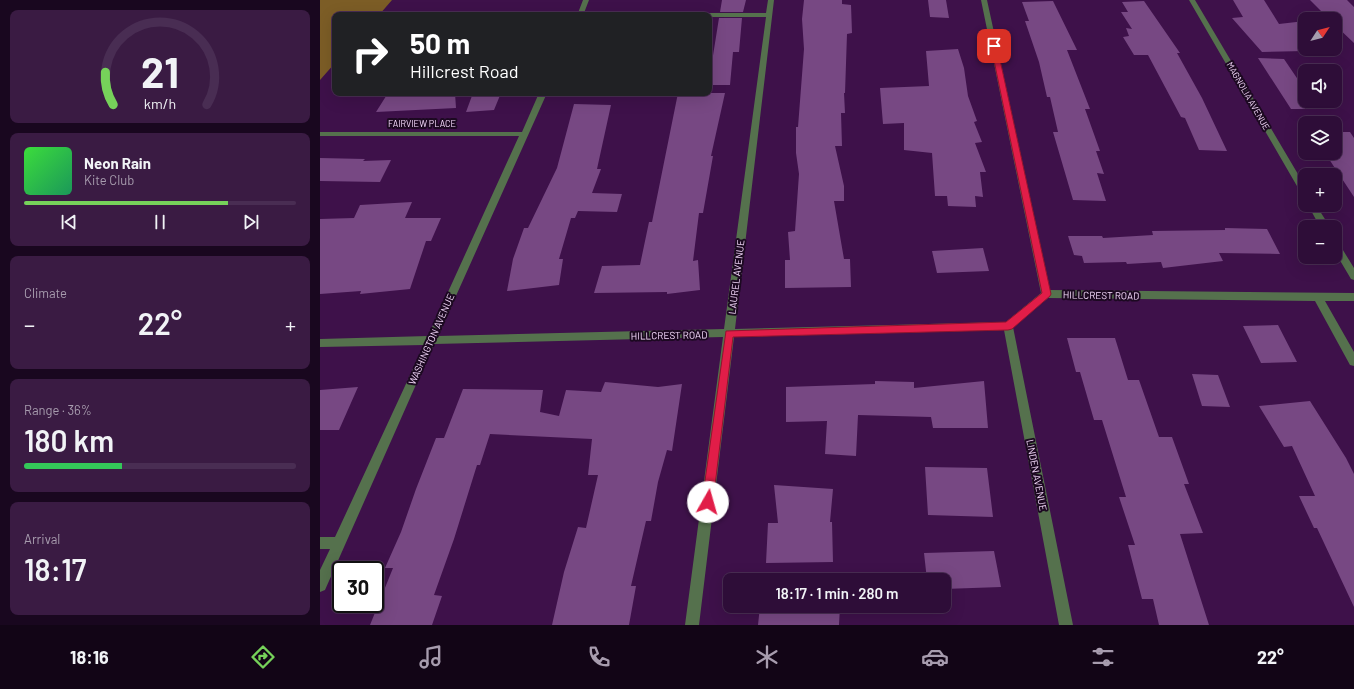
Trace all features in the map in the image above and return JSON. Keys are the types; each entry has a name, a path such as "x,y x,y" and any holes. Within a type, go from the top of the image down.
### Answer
{"street":[{"path":"581,12 586,0"},
{"name":"LAUREL AVENUE","path":"692,625 771,0"},
{"path":"984,0 1046,294 1008,326"},
{"name":"MAGNOLIA AVENUE","path":"1192,0 1298,181"},
{"path":"712,15 769,16"},
{"name":"WASHINGTON AVENUE","path":"320,585 542,96"},
{"name":"FAIRVIEW PLACE","path":"320,134 524,134"},
{"path":"1342,256 1354,276"},
{"name":"HILLCREST ROAD","path":"1046,294 1318,297"},
{"path":"1354,297 1318,297 1354,362"},
{"name":"HILLCREST ROAD","path":"320,343 1008,326"},
{"name":"LINDEN AVENUE","path":"1008,326 1066,625"},
{"path":"320,543 339,543"}],"shaded area":[{"path":"320,0 392,0 382,12 332,12 332,66 320,80"}],"building":[{"path":"722,0 746,0 743,12 720,12"},
{"path":"804,0 842,0 842,4 851,5 852,33 847,34 844,93 845,113 841,113 842,146 835,146 844,186 844,201 834,201 844,259 850,259 851,287 785,288 785,260 790,260 788,232 795,231 799,174 796,153 796,127 798,127 804,49 802,19"},
{"path":"928,0 946,0 949,18 930,17"},
{"path":"1233,0 1264,0 1279,24 1298,22 1298,51 1262,52 1232,18 1243,17"},
{"path":"1310,0 1347,0 1354,7 1354,43 1342,32 1342,12 1322,12"},
{"path":"1053,1 1077,50 1067,50 1090,109 1085,109 1100,151 1096,151 1104,174 1097,173 1106,201 1073,200 1053,132 1058,132 1050,97 1047,97 1039,62 1025,21 1029,21 1022,2"},
{"path":"1144,1 1180,53 1177,53 1202,98 1227,151 1199,150 1185,118 1181,117 1148,55 1134,55 1123,37 1129,36 1126,28 1132,29 1121,12 1128,12 1122,2"},
{"path":"719,18 742,18 739,52 733,52 730,85 712,85 712,62"},
{"path":"958,49 964,68 968,96 977,121 974,122 982,142 975,143 986,172 980,172 983,197 975,196 976,207 948,206 947,196 935,196 932,153 904,150 904,123 883,124 880,88 929,86 926,51"},
{"path":"1258,58 1284,59 1298,80 1298,108 1305,109 1291,109"},
{"path":"712,93 725,93 711,156 713,156 703,213 699,213 693,261 698,260 700,290 667,294 667,292 594,293 602,266 640,265 649,222 652,222 677,96 712,96"},
{"path":"386,96 455,96 456,108 376,112"},
{"path":"472,96 500,96 494,110 466,112"},
{"path":"574,104 611,105 597,169 601,169 592,193 622,194 617,212 578,211 575,218 571,218 559,259 563,259 559,285 507,291 513,259 524,228 528,228 557,168"},
{"path":"1342,132 1350,132 1354,138 1354,197 1342,179 1342,168 1335,168 1330,160 1342,160"},
{"path":"320,158 365,159 363,161 391,160 380,182 320,181"},
{"path":"412,202 405,218 441,218 431,241 426,241 410,289 360,294 361,291 320,294 320,219 354,218 360,205"},
{"path":"1225,228 1267,229 1280,254 1219,253 1223,261 1163,268 1161,262 1127,264 1126,262 1084,263 1082,256 1074,255 1068,236 1102,236 1103,238 1153,235 1152,231 1225,230"},
{"path":"983,248 989,271 937,273 932,251"},
{"path":"1278,325 1297,362 1261,363 1243,326"},
{"path":"1067,338 1115,338 1128,380 1139,380 1159,437 1172,437 1189,484 1184,484 1203,533 1180,534 1209,625 1159,625 1153,599 1142,599 1128,545 1135,545 1119,497 1126,497 1102,420 1094,420 1080,372 1076,372"},
{"path":"1192,374 1218,375 1230,407 1202,406"},
{"path":"875,381 914,382 914,388 984,381 988,428 933,428 931,417 858,415 856,456 825,454 827,421 786,422 786,387 875,384"},
{"path":"605,382 658,387 682,384 672,451 667,450 658,482 651,521 646,521 631,586 636,586 629,625 552,625 564,572 578,527 586,528 598,475 588,475 592,439 490,434 480,465 477,465 454,539 434,595 442,596 432,625 370,625 375,613 384,613 384,590 393,568 385,568 401,532 436,438 444,438 463,389 543,390 540,412 559,416 566,390 601,392"},
{"path":"358,387 339,430 320,430 320,390"},
{"path":"1310,401 1346,458 1354,474 1354,607 1317,528 1314,528 1299,496 1315,496 1292,446 1284,447 1259,406"},
{"path":"925,467 987,468 993,517 928,515"},
{"path":"774,485 833,489 830,522 832,522 833,562 766,563 768,523 778,523"},
{"path":"994,551 1001,587 951,589 951,573 926,573 924,553"},
{"path":"759,613 840,613 839,625 758,625"}],"route":[{"path":"708,502 729,334 1008,326 1046,294 994,46"}]}
